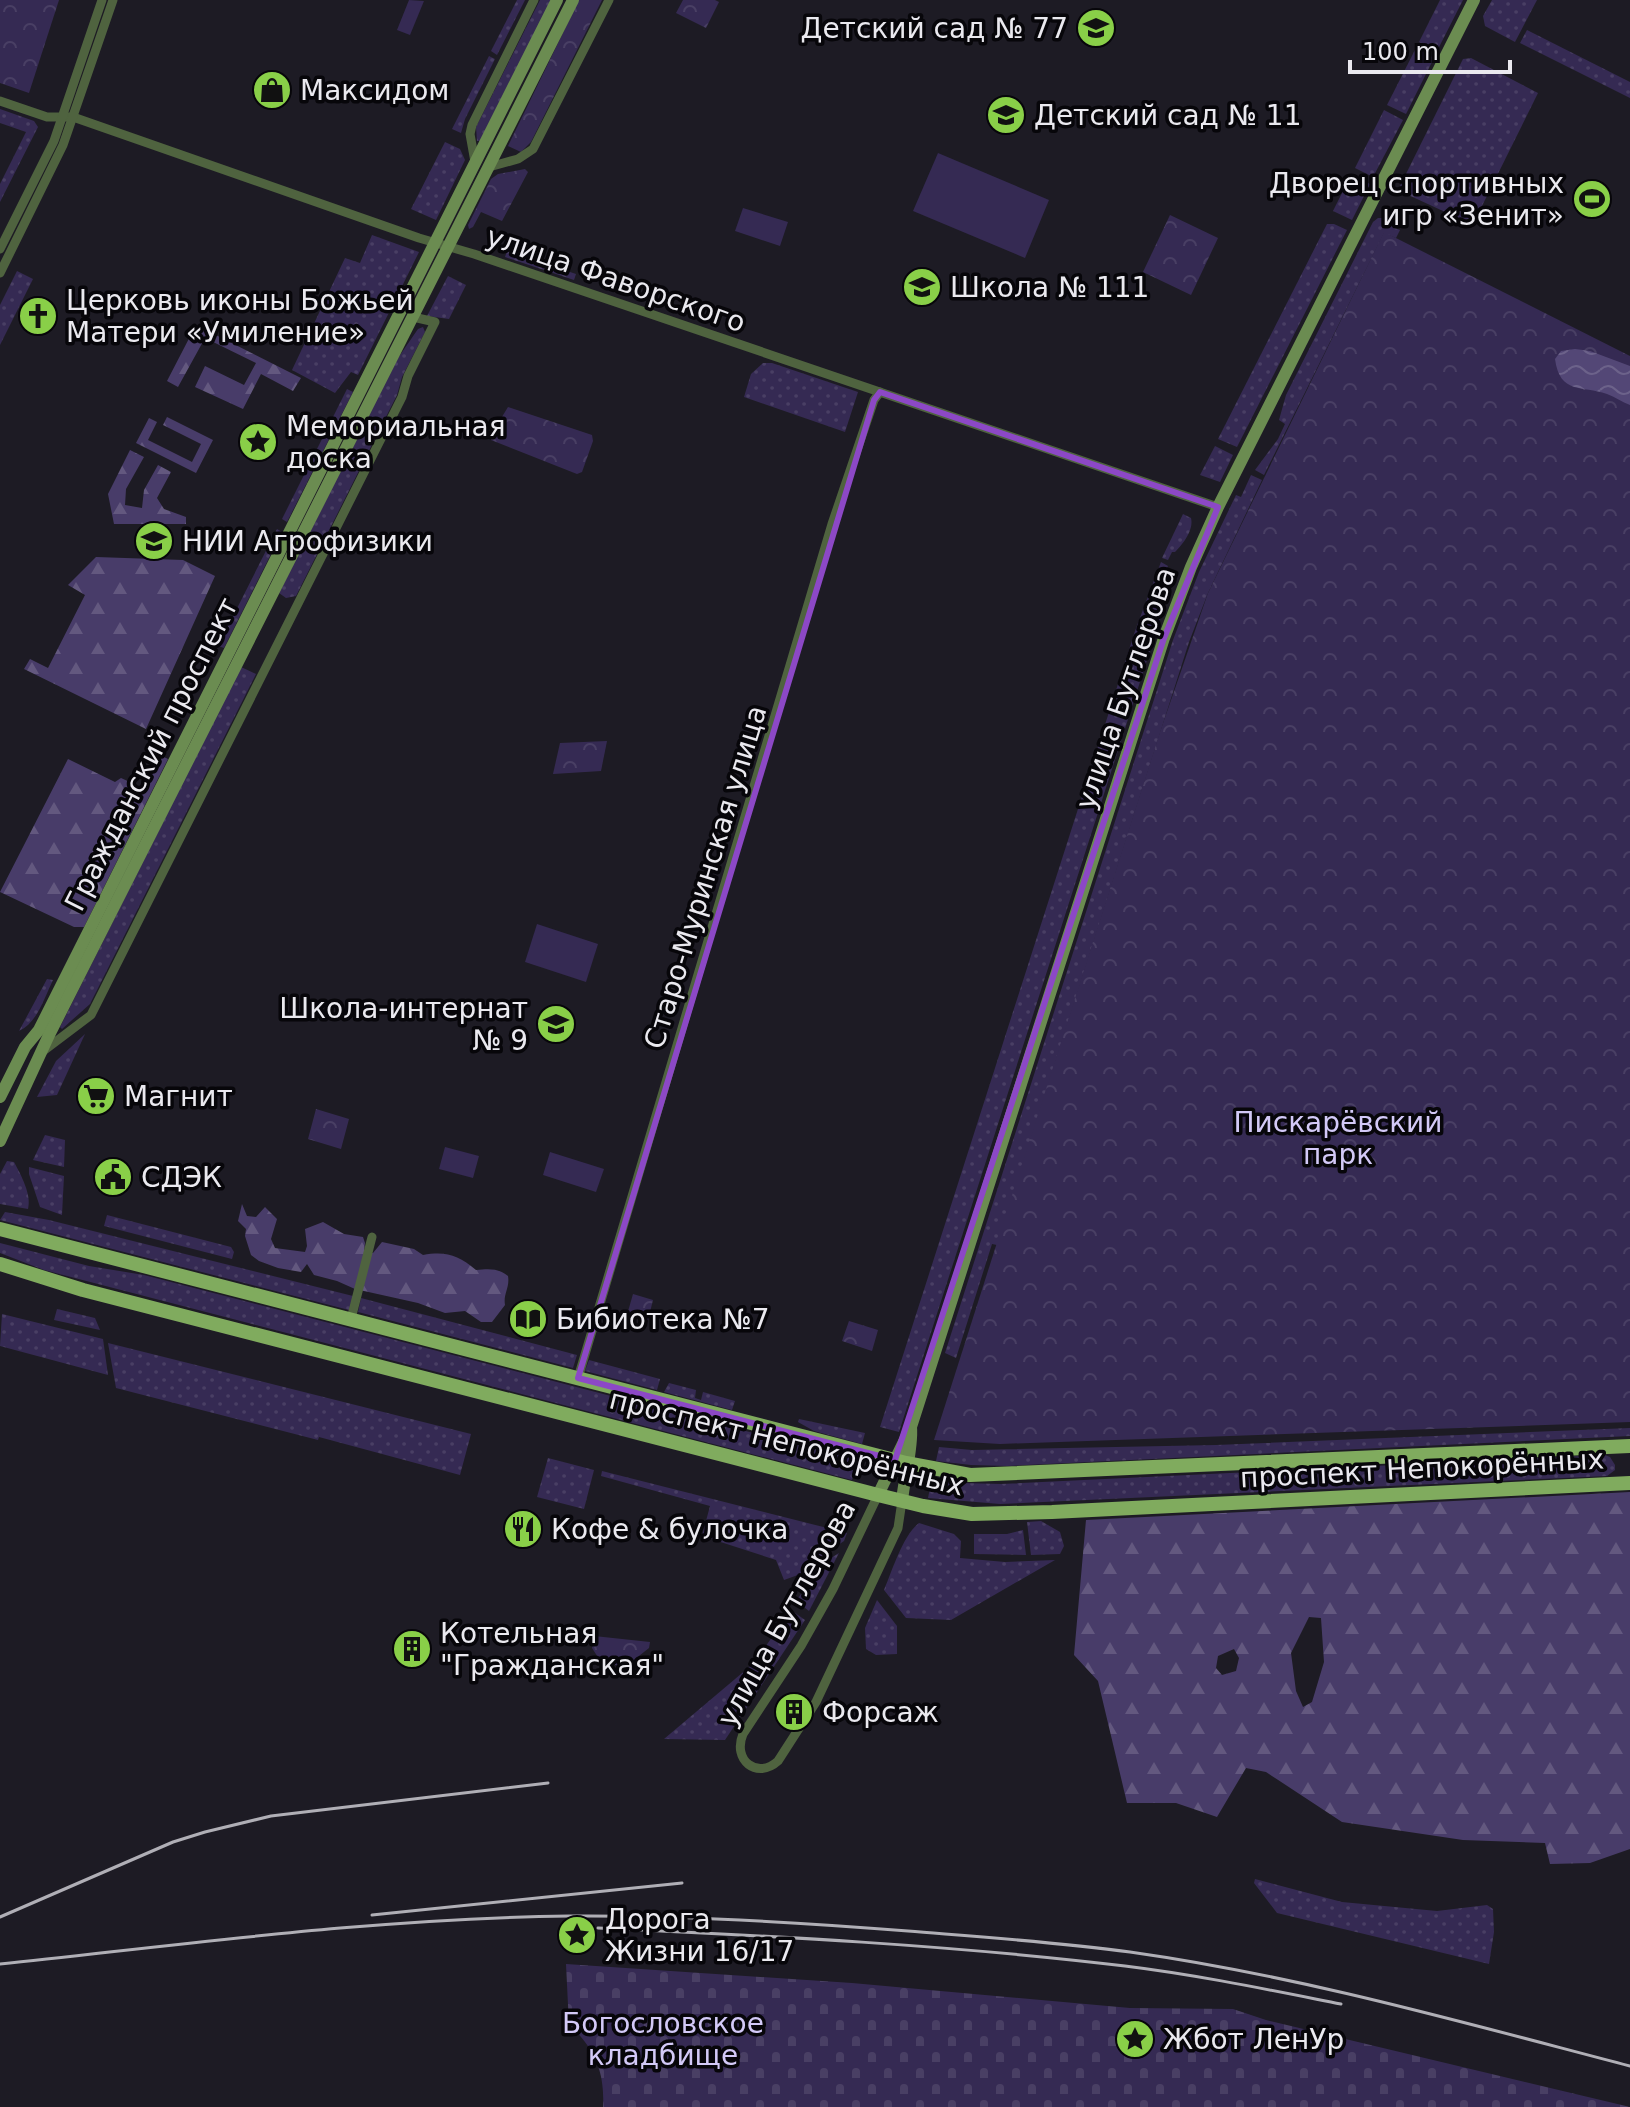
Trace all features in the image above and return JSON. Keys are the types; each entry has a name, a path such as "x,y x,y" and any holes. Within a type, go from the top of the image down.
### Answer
{"main road":[{"name":"Гражданский проспект","path":"0,1097 25,1047 39,1030 557,0"},
{"name":"Гражданский проспект","path":"0,1141 49,1035 573,0"},
{"name":"улица Бутлерова","path":"878,1495 912,1440 911,1427 1164,638 1191,567 1218,507 1474,0"},
{"name":"проспект Непокорённых","path":"0,1229 900,1462 970,1475 1630,1446"},
{"name":"проспект Непокорённых","path":"0,1264 83,1290 950,1511 1000,1514 1630,1483"},
{"path":"1630,1446 1630,1462"},
{"name":"улица Бутлерова","path":"900,1462 902,1501"}],"street":[{"path":"0,273 63,145 68,116 102,0"},
{"path":"0,249 68,116 113,0"},
{"path":"475,162 471,145 472,125 534,0"},
{"path":"489,167 518,159 533,149 609,0"},
{"name":"улица Фаворского","path":"0,101 47,117 68,116 1218,507"},
{"name":"Гражданский проспект","path":"42,1052 91,1015 395,410 435,322 413,317"},
{"name":"Старо-Муринская улица","path":"578,1378 832,524 872,406 880,392"},
{"path":"351,1319 372,1237"},
{"name":"улица Бутлерова","path":"878,1495 833,1589 801,1646 743,1734 740,1752 749,1766 760,1769 771,1767 778,1761 816,1702 898,1528 902,1501"}],"highlighted area":[{"path":"880,392 1218,507 1164,638 895,1460 578,1378 874,400"}],"green space":[{"path":"0,0 59,0 29,93 0,83"},
{"path":"409,0 424,1 410,35 397,30"},
{"path":"517,0 525,0 497,55 491,51"},
{"path":"540,0 552,0 480,141 477,141 476,127"},
{"path":"579,0 602,0 531,142 521,152 508,146"},
{"path":"683,0 719,2 706,28 676,13"},
{"path":"1440,0 1463,0 1437,51 1419,42"},
{"path":"1492,0 1537,0 1515,42 1485,26 1483,16"},
{"path":"1527,30 1630,82 1630,98 1520,43"},
{"path":"1416,48 1434,58 1406,114 1387,105"},
{"path":"489,56 495,59 461,133 452,129"},
{"path":"1471,58 1538,93 1475,220 1469,223 1404,193 1400,186 1463,59"},
{"path":"0,109 34,121 38,127 0,202 0,184 26,132 0,123"},
{"path":"1384,110 1403,120 1373,177 1355,168"},
{"path":"445,142 460,149 465,160 436,220 411,209"},
{"path":"938,153 1049,200 1025,258 913,211"},
{"path":"525,169 528,172 502,221 481,212 469,229 468,225 491,179 498,174"},
{"path":"1351,175 1370,184 1352,220 1333,211"},
{"path":"743,208 788,222 780,246 735,231"},
{"path":"1170,215 1218,238 1191,295 1143,272"},
{"path":"1378,218 1389,218 1386,224 1400,230 1396,238 1384,233 1264,475 1255,470 1285,424 1279,420 1286,395 1373,222"},
{"path":"1327,224 1347,230 1237,447 1218,439"},
{"name":"Пискарёвский парк","path":"1384,232 1630,356 1630,1422 1000,1444 934,1440 1160,732 1208,593"},
{"path":"372,235 419,252 358,375 351,372 335,393 292,370 345,258 360,263"},
{"path":"507,251 576,274 574,280 505,257"},
{"path":"17,271 33,279 0,345 0,305"},
{"path":"448,276 466,285 449,319 427,316"},
{"path":"196,325 301,378 293,391 261,374 243,409 195,387 205,366 244,385 256,363 205,338 178,387 167,381"},
{"path":"423,327 425,332 402,377 397,395 296,596 286,598 279,593 398,358 418,329"},
{"path":"763,363 772,363 858,392 845,432 744,397 751,374"},
{"path":"347,389 353,392 287,522 282,519"},
{"path":"508,407 592,435 593,441 582,472 577,474 491,440"},
{"path":"167,417 213,440 196,473 136,443 149,418 157,422 148,440 192,462 201,444 163,425"},
{"path":"1215,446 1233,455 1220,482 1200,475"},
{"path":"130,450 144,457 126,489 125,505 142,508 144,490 158,465 171,472 157,498 164,509 186,517 186,524 114,524 108,494"},
{"path":"1251,475 1262,480 1208,593 1189,642 997,1245 992,1244 956,1358 945,1353 1173,640 1199,572 1236,495 1241,497"},
{"path":"1183,514 1191,518 1189,532 1168,560 1162,558"},
{"path":"277,529 282,532 224,648 218,646"},
{"path":"96,557 183,560 215,576 146,729 24,669 30,659 48,668 85,595 68,585"},
{"path":"1161,562 1168,566 1164,575 1170,578 1166,601 899,1432 880,1427 1135,631"},
{"path":"241,667 256,674 90,1004 62,1029 60,1027"},
{"path":"607,741 601,771 553,774 560,743"},
{"path":"162,756 168,759 84,927 74,927 0,892 68,759 115,782 121,778 145,789"},
{"path":"537,924 598,944 586,982 525,962"},
{"path":"47,979 53,980 40,1009 31,1022 19,1031"},
{"path":"85,1034 57,1095 37,1097 56,1061"},
{"path":"316,1109 349,1119 341,1149 308,1139"},
{"path":"45,1135 65,1140 64,1167 33,1160"},
{"path":"445,1147 479,1156 473,1178 439,1169"},
{"path":"550,1152 604,1169 596,1192 543,1175"},
{"path":"7,1161 14,1162 23,1179 28,1209 0,1204 0,1174"},
{"path":"29,1167 64,1176 62,1215 40,1207"},
{"path":"242,1204 247,1216 256,1217 265,1207 277,1219 271,1239 275,1248 305,1252 305,1229 323,1222 344,1234 363,1237 364,1252 373,1253 382,1242 414,1249 423,1255 451,1255 476,1270 501,1272 508,1276 505,1305 492,1322 481,1322 465,1311 445,1313 418,1303 355,1289 314,1275 307,1264 301,1272 259,1261 251,1255 246,1229 238,1221"},
{"path":"5,1212 49,1220 353,1296 349,1310 0,1220"},
{"path":"107,1215 231,1247 234,1252 232,1259 104,1226"},
{"path":"0,1243 89,1266 144,1275 858,1460 852,1480 44,1270 0,1253"},
{"path":"633,1294 653,1300 648,1320 627,1315"},
{"path":"361,1298 577,1355 573,1368 358,1312"},
{"path":"57,1309 95,1318 100,1330 54,1320"},
{"path":"2,1314 103,1339 108,1375 0,1346"},
{"path":"849,1321 878,1330 872,1351 842,1341"},
{"path":"108,1343 471,1434 460,1475 116,1388"},
{"path":"589,1360 660,1379 657,1390 585,1371"},
{"path":"669,1383 696,1390 695,1398 701,1400 703,1392 735,1401 732,1410 664,1392"},
{"path":"799,1419 865,1433 862,1444 814,1431 798,1422"},
{"path":"1630,1428 1630,1436 1007,1466 936,1461 939,1447 972,1450 1216,1445"},
{"path":"1605,1455 1615,1465 1615,1470 1607,1476 1000,1504 928,1498 932,1478 1001,1484"},
{"path":"548,1458 594,1470 584,1509 537,1497"},
{"path":"602,1471 847,1533 844,1541 820,1557 809,1571 784,1580 776,1560 702,1536 710,1506 601,1476"},
{"path":"1630,1492 1630,1849 1590,1863 1550,1864 1545,1843 1463,1840 1342,1822 1266,1772 1246,1768 1217,1817 1176,1803 1127,1803 1098,1681 1074,1655 1086,1520","holes":["1309,1617 1321,1618 1324,1662 1312,1702 1303,1707 1296,1691 1291,1653","1234,1649 1239,1658 1236,1671 1222,1675 1216,1668 1218,1656"]},
{"path":"1041,1521 1060,1532 1064,1546 1060,1554 1031,1555 1027,1522"},
{"path":"919,1523 954,1534 961,1541 960,1558 1005,1562 1055,1560 951,1620 906,1618 884,1590 903,1544"},
{"path":"1023,1530 1026,1555 974,1554 974,1534 1007,1534"},
{"path":"839,1553 809,1611 796,1601 823,1563"},
{"path":"877,1600 897,1626 897,1654 876,1655 866,1649 865,1628"},
{"path":"791,1610 805,1620 725,1740 664,1739 754,1663"},
{"path":"594,1636 650,1642 649,1648 625,1667 601,1662 592,1648"},
{"path":"1255,1879 1342,1902 1437,1911 1487,1905 1493,1909 1494,1932 1489,1964 1277,1913 1254,1883"},
{"name":"Богословское кладбище","path":"566,1964 852,1983 1130,2008 1233,2009 1266,2020 1630,2107 603,2107 600,2072 592,2052 569,2025"}],"water":[{"path":"1561,351 1590,351 1630,366 1630,405 1607,394 1567,384 1555,359"}],"railway":[{"path":"0,1917 173,1842 205,1832 271,1816 548,1783"},
{"path":"372,1915 682,1883"},
{"path":"0,1964 284,1933 498,1918 611,1916 781,1922 1047,1943 1194,1962 1382,2002 1630,2066"},
{"path":"598,1928 994,1952 1180,1974 1341,2004"}],"place":[{"name":"Детский сад № 77","path":"1096,28"},
{"name":"Максидом","path":"272,90"},
{"name":"Детский сад № 11","path":"1006,115"},
{"name":"Дворец спортивных игр «Зенит»","path":"1592,199"},
{"name":"Школа № 111","path":"922,287"},
{"name":"Церковь иконы Божьей Матери «Умиление»","path":"38,316"},
{"name":"Мемориальная доска","path":"258,442"},
{"name":"НИИ Агрофизики","path":"154,541"},
{"name":"Школа-интернат № 9","path":"556,1024"},
{"name":"Магнит","path":"96,1096"},
{"name":"СДЭК","path":"113,1177"},
{"name":"Бибиотека №7","path":"528,1319"},
{"name":"Кофе & булочка","path":"523,1529"},
{"name":"Котельная \"Гражданская\"","path":"412,1649"},
{"name":"Форсаж","path":"794,1712"},
{"name":"Дорога Жизни 16/17","path":"577,1935"},
{"name":"Жбот ЛенУр","path":"1135,2039"}]}
